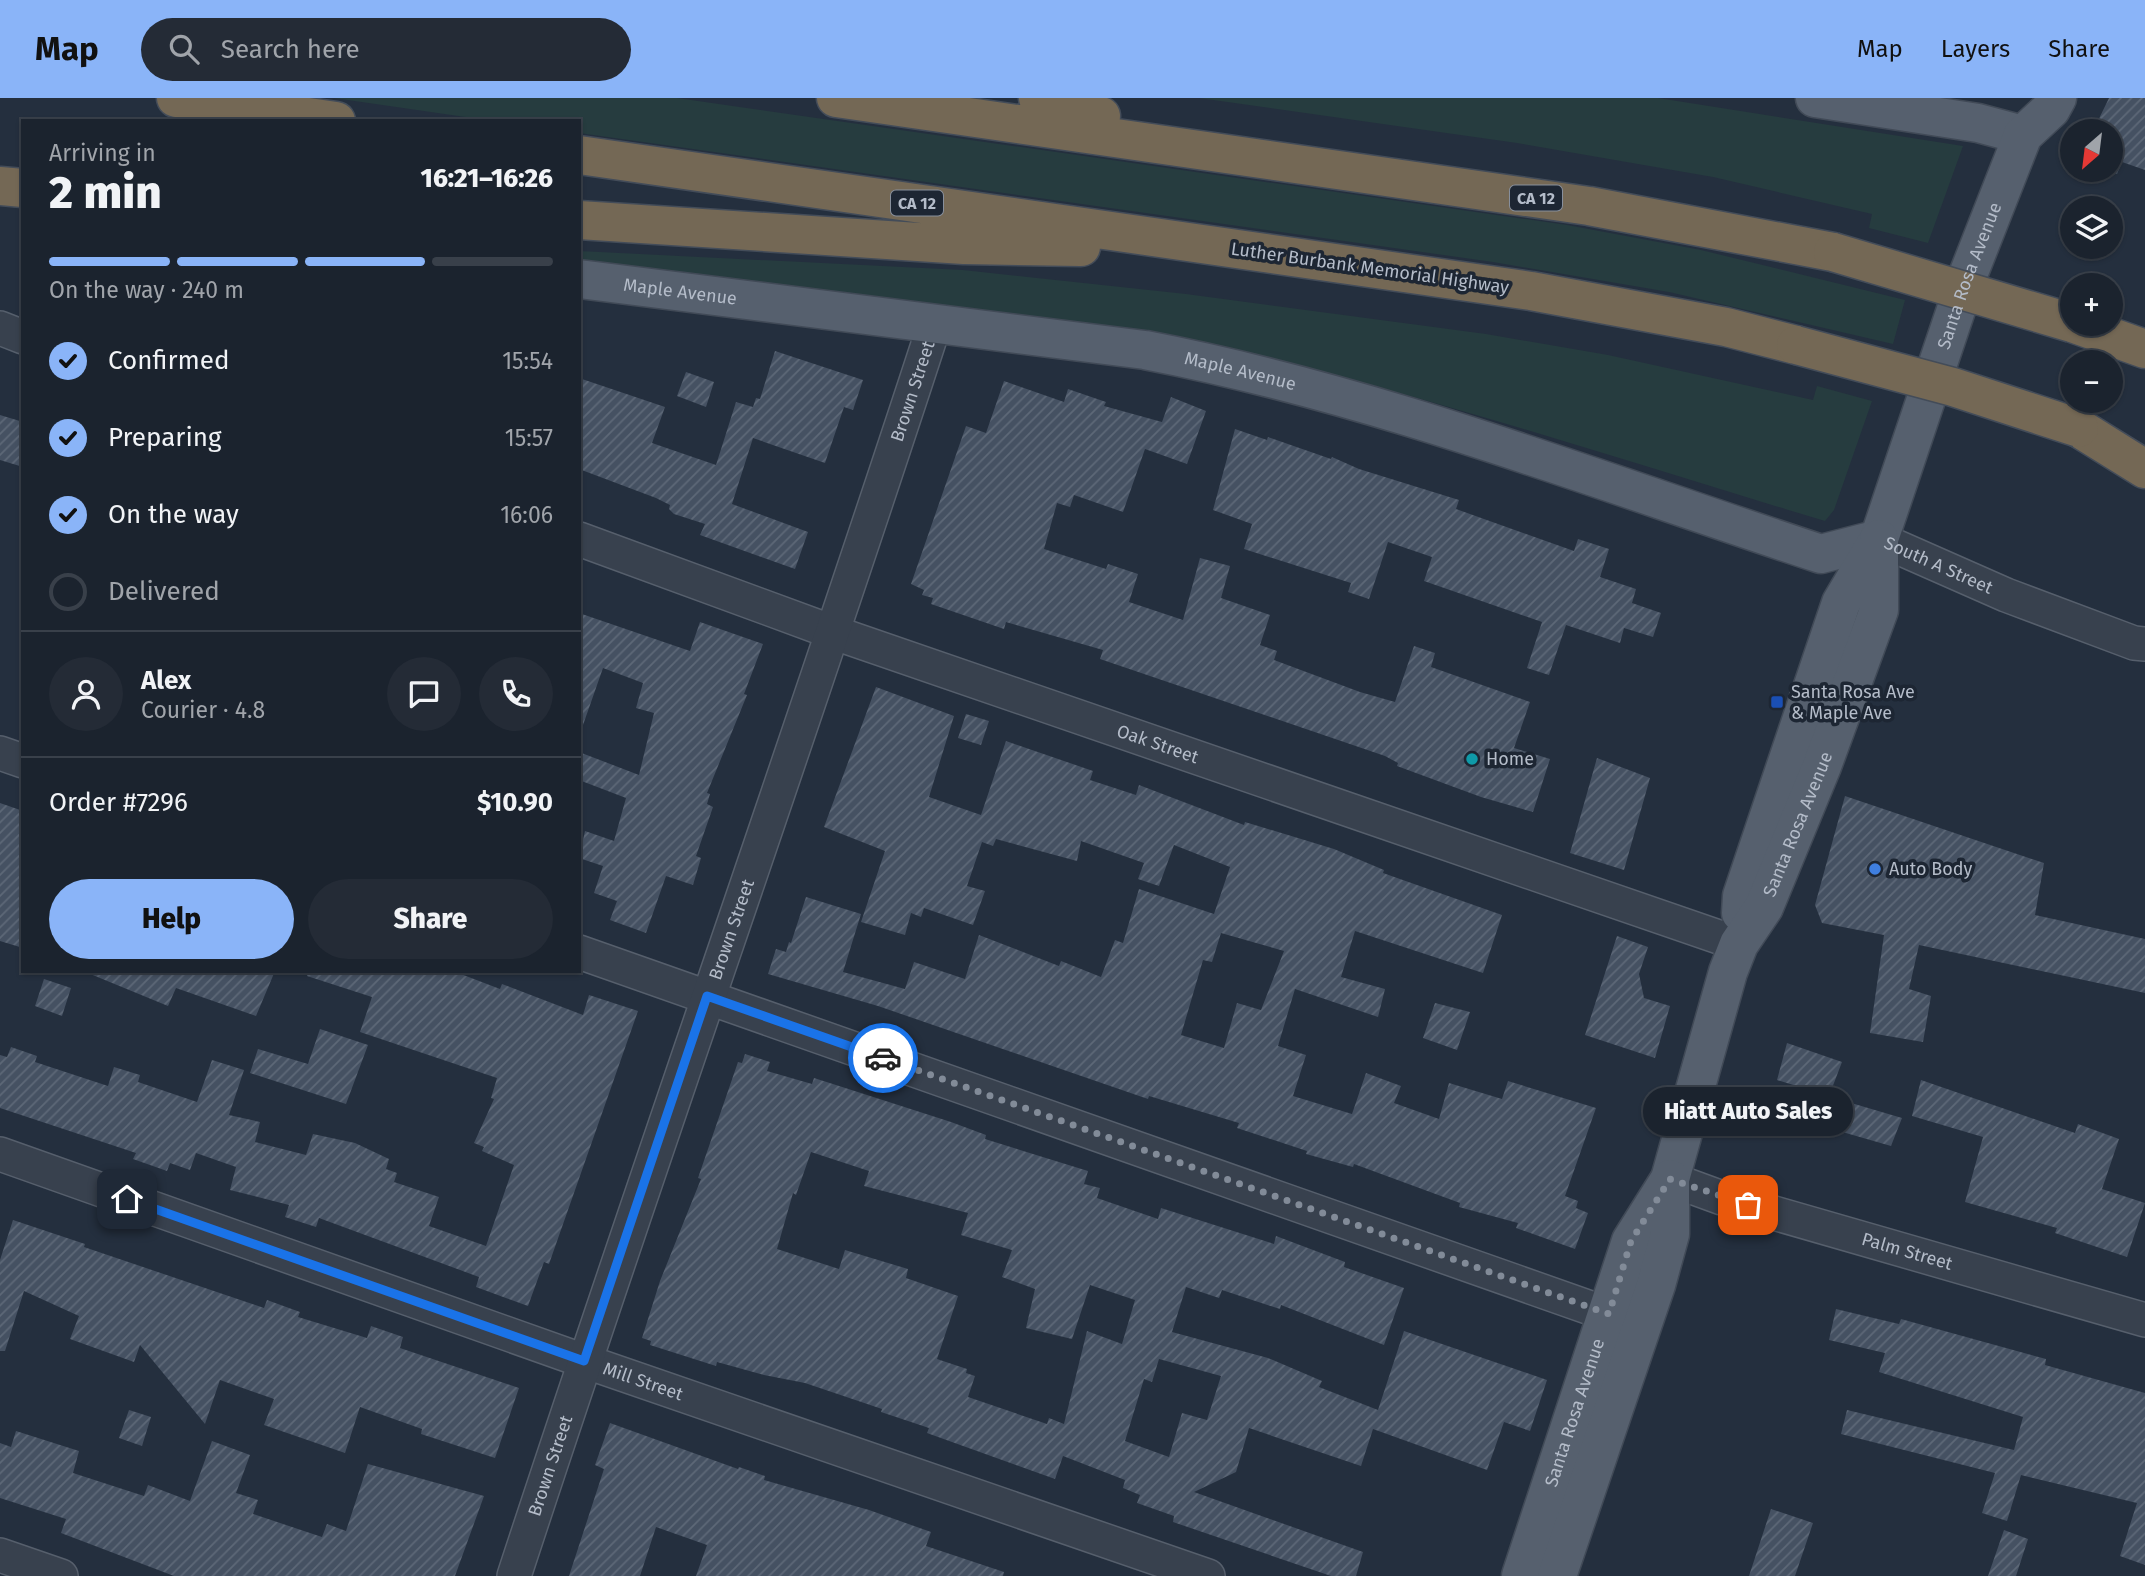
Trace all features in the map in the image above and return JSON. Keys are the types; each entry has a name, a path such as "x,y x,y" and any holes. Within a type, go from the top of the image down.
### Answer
{"highway":[{"path":"176,98 322,119"},
{"name":"CA 12","path":"836,98 1588,206 1833,252 2060,320"},
{"path":"1038,98 1238,156"},
{"name":"Luther Burbank Memorial Highway","path":"581,155 1531,291 1726,327 1953,387 2145,452"},
{"path":"0,186 21,188"},
{"path":"581,220 964,245 1254,251"},
{"path":"2079,428 2145,469"}],"main road":[{"name":"Santa Rosa Avenue","path":"2020,98 2023,135"},
{"name":"Santa Rosa Avenue","path":"1557,1576 1625,1320 1631,1241 1670,1179 1739,944 1742,896 1840,603 1879,539 1966,280 2023,135 2051,109 2057,98"},
{"path":"1838,100 1978,123 2023,135"},
{"path":"0,201 21,205"},
{"name":"Maple Avenue","path":"581,279 1145,350 1320,389 1821,554 1879,539"},
{"name":"Santa Rosa Avenue","path":"1521,1576 1625,1320"}],"street":[{"name":"Brown Street","path":"514,1576 707,996 835,633 935,323"},
{"path":"0,328 21,336"},
{"name":"South A Street","path":"1879,539 1938,544 2044,585 2145,631"},
{"name":"South A Street","path":"1879,539 2006,595 2134,643 2145,644"},
{"name":"Oak Street","path":"581,540 835,633 1739,944"},
{"path":"0,753 21,760"},
{"path":"581,953 1625,1320"},
{"name":"Mill Street","path":"0,1154 584,1361 1208,1576"},
{"name":"Palm Street","path":"1670,1179 1721,1198 2145,1320"},
{"path":"0,1555 61,1576"}],"green space":[{"path":"334,98 677,98 1567,225 1701,250 1905,300 1893,344 1669,292 1493,262 581,133 581,119 479,119"},
{"path":"1199,98 1658,98 1963,146 1928,243 1869,228 1872,214 1713,177 1517,143"},
{"path":"581,251 963,270 1186,294 1486,334 1608,355 1813,400 1817,386 1872,401 1834,510 1825,521 1415,397 1166,337 581,270"}],"building":[{"path":"2109,98 2145,98 2145,170 2123,162 2123,119 2099,119"},
{"path":"775,351 863,380 853,410 844,407 825,463 753,438 732,504 808,532 795,569 700,535 705,524 674,514 669,509 670,505 656,498 581,470 581,379 665,407 652,443 716,465 736,402 753,407 756,398 760,399"},
{"path":"686,372 714,382 706,407 677,396"},
{"path":"1004,381 1064,402 1068,389 1106,402 1104,406 1162,422 1171,397 1206,411 1187,464 1145,449 1123,512 1074,495 1070,507 1057,503 1044,549 1106,569 1108,564 1138,574 1129,602 1183,620 1200,558 1230,566 1221,598 1270,615 1260,645 1277,651 1274,660 1360,692 1395,702 1414,646 1435,653 1431,667 1530,702 1514,748 1550,759 1533,812 1481,797 1397,766 1398,763 1385,756 1100,659 1103,650 1006,622 1004,629 931,604 933,598 922,595 924,590 911,584 966,426 986,433"},
{"path":"0,415 21,421 21,466 0,460"},
{"path":"1235,429 1267,440 1268,437 1331,459 1332,457 1359,469 1459,500 1456,509 1574,551 1578,539 1609,549 1600,577 1636,589 1632,603 1661,613 1653,637 1624,628 1620,643 1566,625 1549,675 1527,668 1542,622 1424,581 1432,557 1388,542 1369,599 1348,592 1351,583 1244,549 1252,524 1213,510"},
{"path":"581,614 690,651 700,622 763,644 744,694 747,695 707,793 710,794 707,804 713,807 696,856 701,858 693,885 666,876 646,933 610,920 617,901 594,893 603,866 581,859 585,831 614,841 626,798 581,781 581,753 639,775 654,713 636,708 643,683 603,668 583,725"},
{"path":"876,687 954,716 929,797 981,815 1006,741 1093,771 1090,780 1136,795 1139,785 1244,825 1245,822 1334,849 1384,870 1383,873 1502,915 1483,973 1355,931 1341,977 1385,989 1378,1017 1295,989 1278,1046 1306,1055 1293,1096 1352,1114 1366,1073 1401,1086 1394,1103 1439,1119 1449,1083 1502,1099 1508,1081 1596,1108 1565,1196 1578,1201 1576,1208 1588,1213 1575,1249 1516,1228 1518,1223 1459,1207 1460,1203 1354,1164 1353,1167 1306,1154 1307,1151 1237,1128 1239,1123 1149,1096 1148,1099 878,1006 768,974 776,949 786,952 789,942 791,943 806,897 861,914 843,972 905,989 914,962 965,979 979,935 1059,966 1061,961 1101,977 1115,940 1123,943 1139,889 1214,914 1230,867 1174,845 1159,886 1138,879 1144,863 1081,841 1077,861 996,839 993,846 982,842 967,886 985,891 973,925 924,908 921,917 911,913 905,935 861,922 885,851 824,827","holes":["1221,933 1284,951 1261,1010 1237,1003 1224,1048 1181,1035 1203,960 1212,962"]},
{"path":"966,714 989,721 981,745 958,738"},
{"path":"1597,758 1650,778 1624,870 1570,853"},
{"path":"1845,796 2044,863 2035,915 2145,939 2145,993 1919,945 1909,989 1931,996 1923,1042 1870,1033 1884,935 1822,923 1815,905"},
{"path":"0,803 21,810 21,947 0,941"},
{"path":"1617,936 1648,947 1639,974 1644,998 1670,1006 1655,1058 1585,1035"},
{"path":"88,973 274,973 256,1016 176,988 168,1006"},
{"path":"308,973 458,973 500,989 502,984 583,1015 589,995 638,1011 549,1264 544,1262 528,1306 476,1287 479,1277 319,1218 316,1227 285,1217 289,1205 230,1190 236,1167 196,1153 190,1170 170,1163 167,1171 133,1159 136,1153 0,1108 0,1055 7,1057 11,1047 37,1056 35,1062 108,1086 114,1067 140,1075 138,1082 197,1102 212,1060 244,1070 229,1115 260,1122 255,1142 306,1155 313,1134 355,1143 389,1159 386,1169 397,1173 394,1182 439,1197 429,1226 486,1246 514,1165 482,1151 484,1147 474,1143 494,1099 491,1098 497,1078 360,1032 372,997 307,976"},
{"path":"44,979 71,988 62,1016 35,1006"},
{"path":"1435,1003 1470,1012 1457,1050 1423,1038"},
{"path":"320,1029 368,1045 346,1104 250,1073 258,1049 308,1064"},
{"path":"1787,1043 1842,1062 1829,1096 1777,1080"},
{"path":"745,1054 770,1062 767,1071 812,1084 814,1078 951,1122 986,1135 985,1139 1088,1171 1084,1184 1100,1188 1097,1198 1158,1219 1161,1208 1274,1244 1276,1236 1345,1262 1344,1267 1404,1288 1384,1345 1281,1305 1280,1309 1222,1290 1219,1298 1186,1287 1172,1332 1268,1358 1322,1381 1319,1387 1378,1410 1404,1331 1547,1380 1530,1431 1504,1422 1487,1470 1373,1429 1361,1466 1249,1428 1236,1472 1194,1492 1363,1552 1356,1576 1331,1576 1173,1522 1174,1516 1137,1503 1140,1495 1123,1488 1125,1480 1063,1456 1055,1479 927,1433 929,1428 881,1412 882,1409 805,1383 717,1362 716,1366 650,1345 651,1341 642,1338 660,1281 701,1179 698,1178 738,1062 742,1063","holes":["811,1152 869,1171 864,1186 968,1213 961,1235 1012,1250 1002,1277 1035,1289 1026,1328 1072,1339 1090,1285 1135,1300 1122,1344 1087,1331 1064,1424 1049,1418 1047,1424 968,1397 975,1376 966,1373 967,1369 937,1359 958,1296 906,1278 908,1269 845,1250 839,1269 777,1249 793,1193 796,1195","1159,1359 1221,1376 1207,1420 1182,1413 1169,1457 1125,1441 1144,1379 1152,1382"]},
{"path":"1921,1080 2075,1133 2078,1124 2119,1139 2102,1189 2145,1203 2127,1257 2055,1233 2057,1228 1965,1202 1983,1137 1912,1116"},
{"path":"1841,1100 1902,1118 1891,1146 1832,1129"},
{"path":"13,1220 264,1308 267,1300 300,1312 298,1317 367,1338 371,1326 403,1337 400,1348 519,1388 495,1458 421,1434 422,1429 360,1407 345,1453 264,1425 274,1399 220,1380 205,1424 140,1345 134,1362 70,1339 79,1316 24,1291 5,1351 0,1351 0,1260"},
{"path":"1836,1309 1899,1324 1901,1319 2046,1359 2045,1365 2145,1393 2145,1565 2120,1556 2137,1503 2021,1475 2007,1521 1982,1513 1995,1473 1841,1434 1847,1410 2014,1450 2023,1417 1879,1372 1885,1353 1829,1340"},
{"path":"129,1410 151,1417 142,1446 119,1438"},
{"path":"610,1423 738,1469 739,1467 765,1476 764,1480 869,1510 931,1532 926,1546 1004,1572 1003,1576 696,1576 707,1545 656,1527 640,1576 569,1576 604,1469 595,1465"},
{"path":"16,1431 79,1451 73,1473 144,1496 148,1485 190,1501 212,1441 250,1455 236,1493 258,1500 253,1514 322,1537 327,1524 346,1531 368,1464 484,1496 455,1576 174,1576 61,1533 66,1519 0,1498 0,1443 11,1447"},
{"path":"1771,1509 1813,1523 1795,1576 1749,1576"},
{"path":"2004,1530 2028,1539 2016,1576 1988,1576"}],"way so far":[{"path":"883,1058 1609,1314 1631,1241 1670,1179 1748,1205"}],"place":[{"name":"Santa Rosa Ave & Maple Ave","path":"1777,702"},
{"name":"Home","path":"1472,759"},
{"name":"Auto Body","path":"1875,869"},
{"name":"Hiatt Auto Sales","path":"1748,1205"}],"route":[{"path":"127,1199 584,1361 707,996 883,1058"}]}
